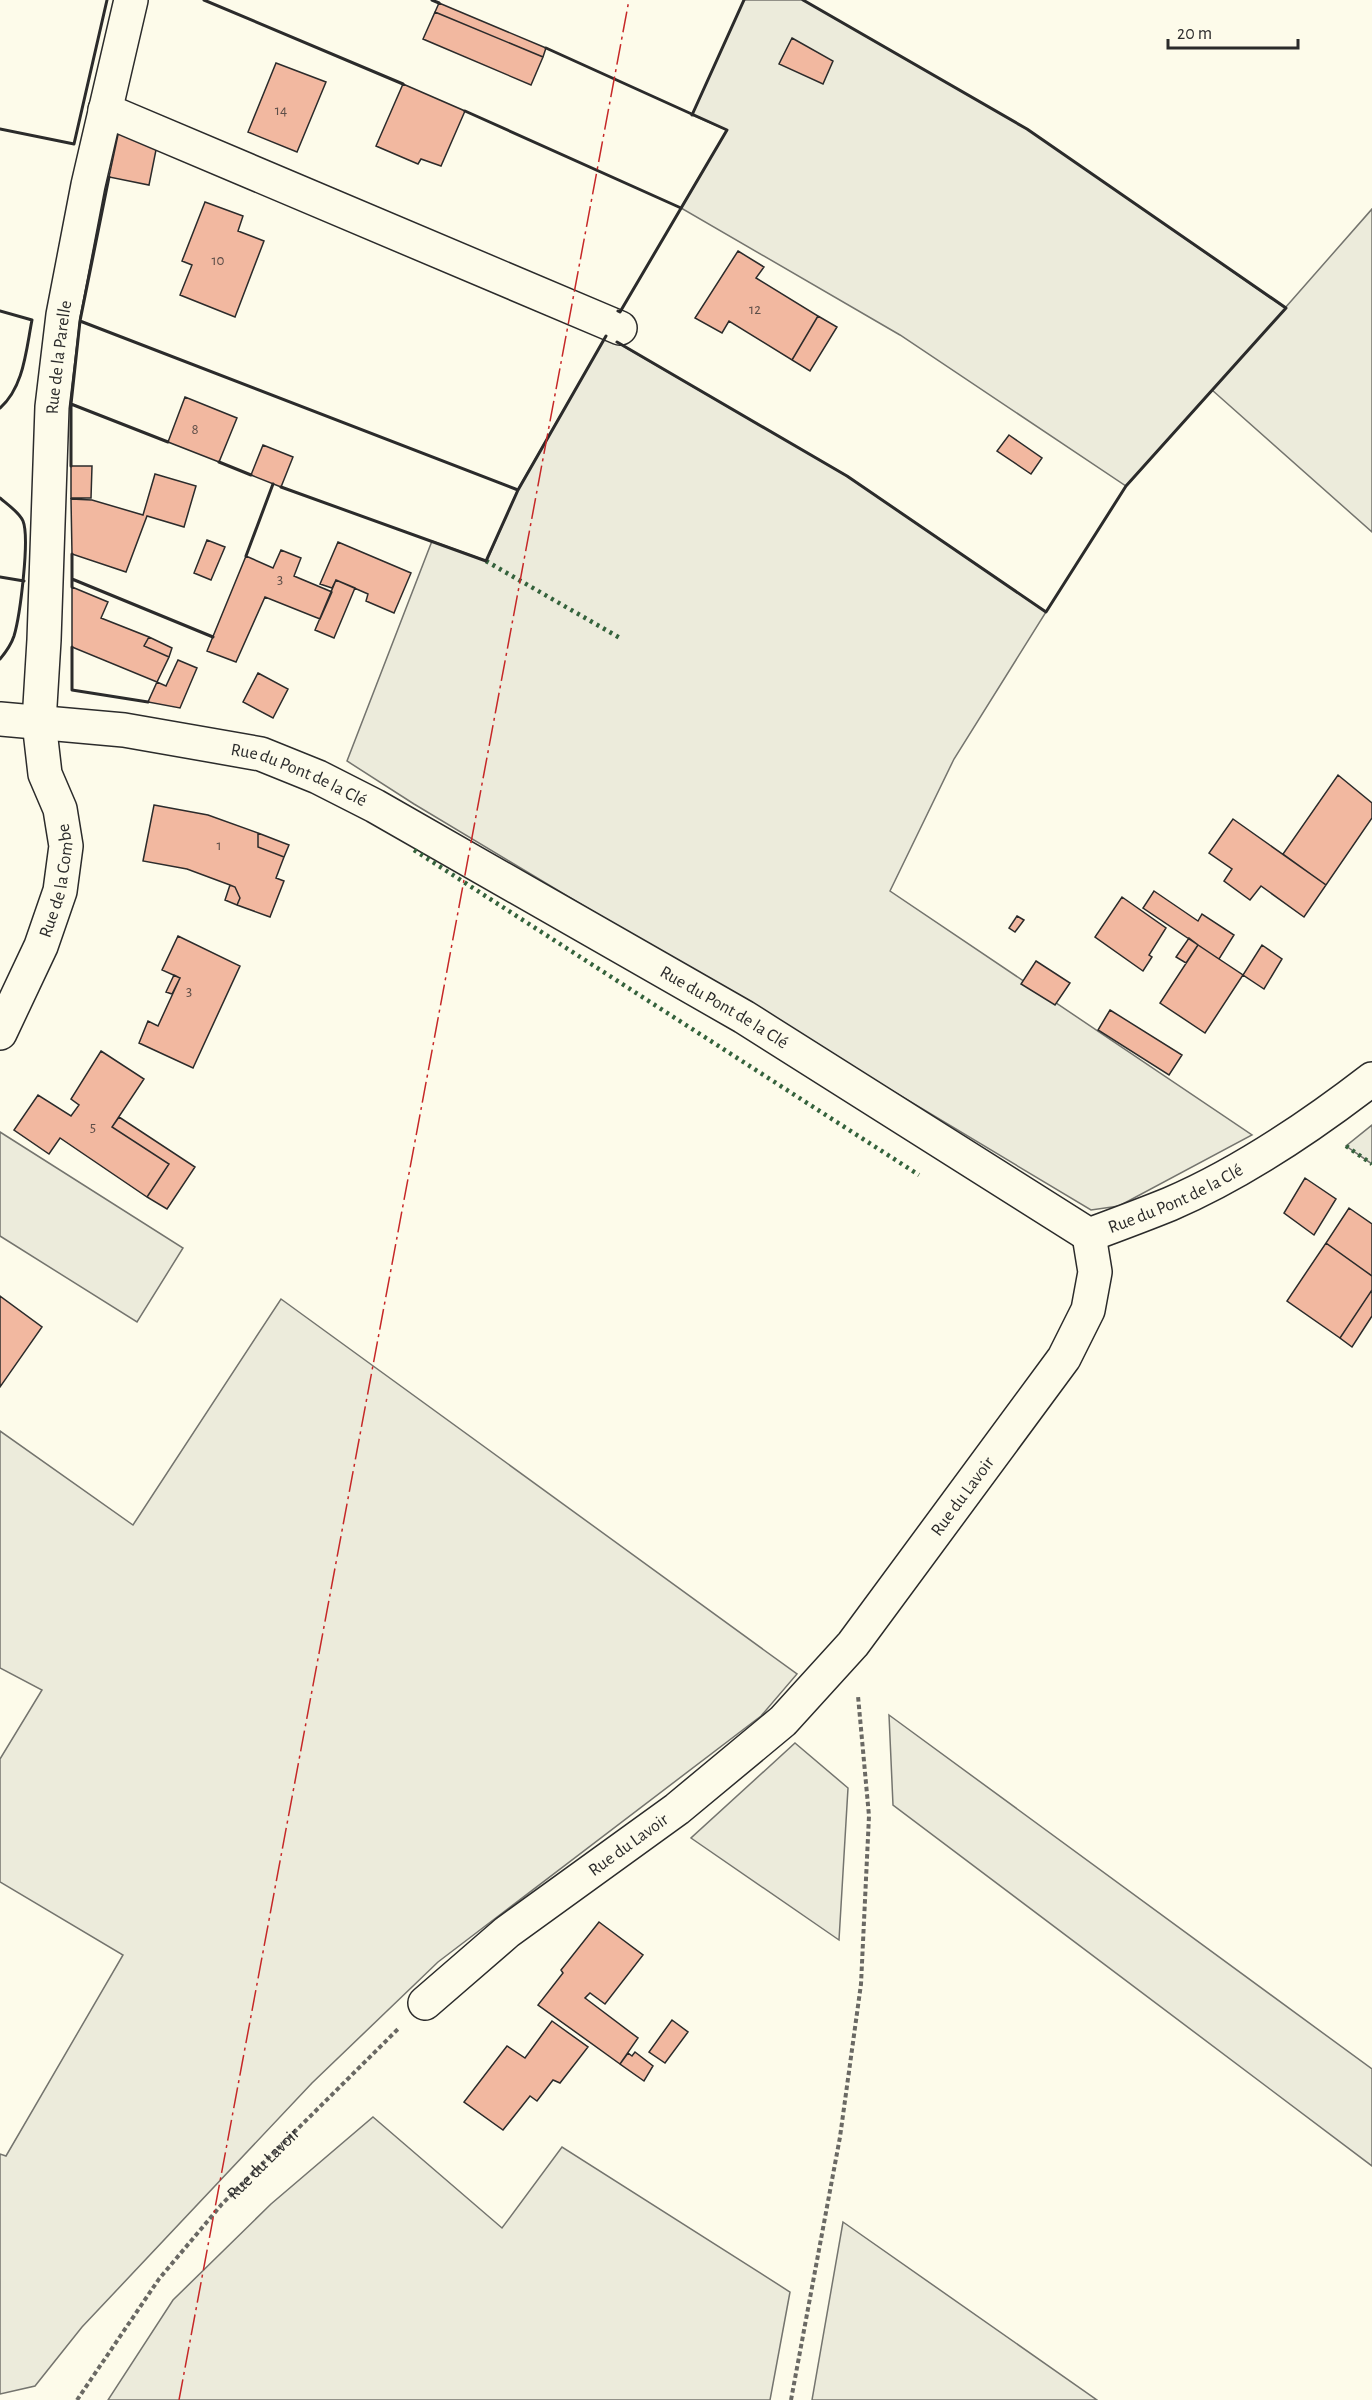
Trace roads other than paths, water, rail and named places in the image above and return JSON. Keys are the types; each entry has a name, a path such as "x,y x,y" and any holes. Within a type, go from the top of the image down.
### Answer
{"street":[{"name":"Rue de la Parelle","path":"39,722 52,407 63,315 88,185 131,0"},
{"path":"105,110 620,328"},
{"name":"Rue du Pont de la Clé","path":"0,719 124,730 261,754 318,777 375,806 744,1017 1089,1235 1172,1203 1263,1156 1372,1079"},
{"name":"Rue de la Combe","path":"0,1033 41,946 60,891 66,846 60,809 45,774 39,722"},
{"name":"Rue du Lavoir","path":"424,2003 507,1932 677,1809 783,1721 853,1644 1064,1358 1088,1310 1095,1272 1089,1235"}]}
